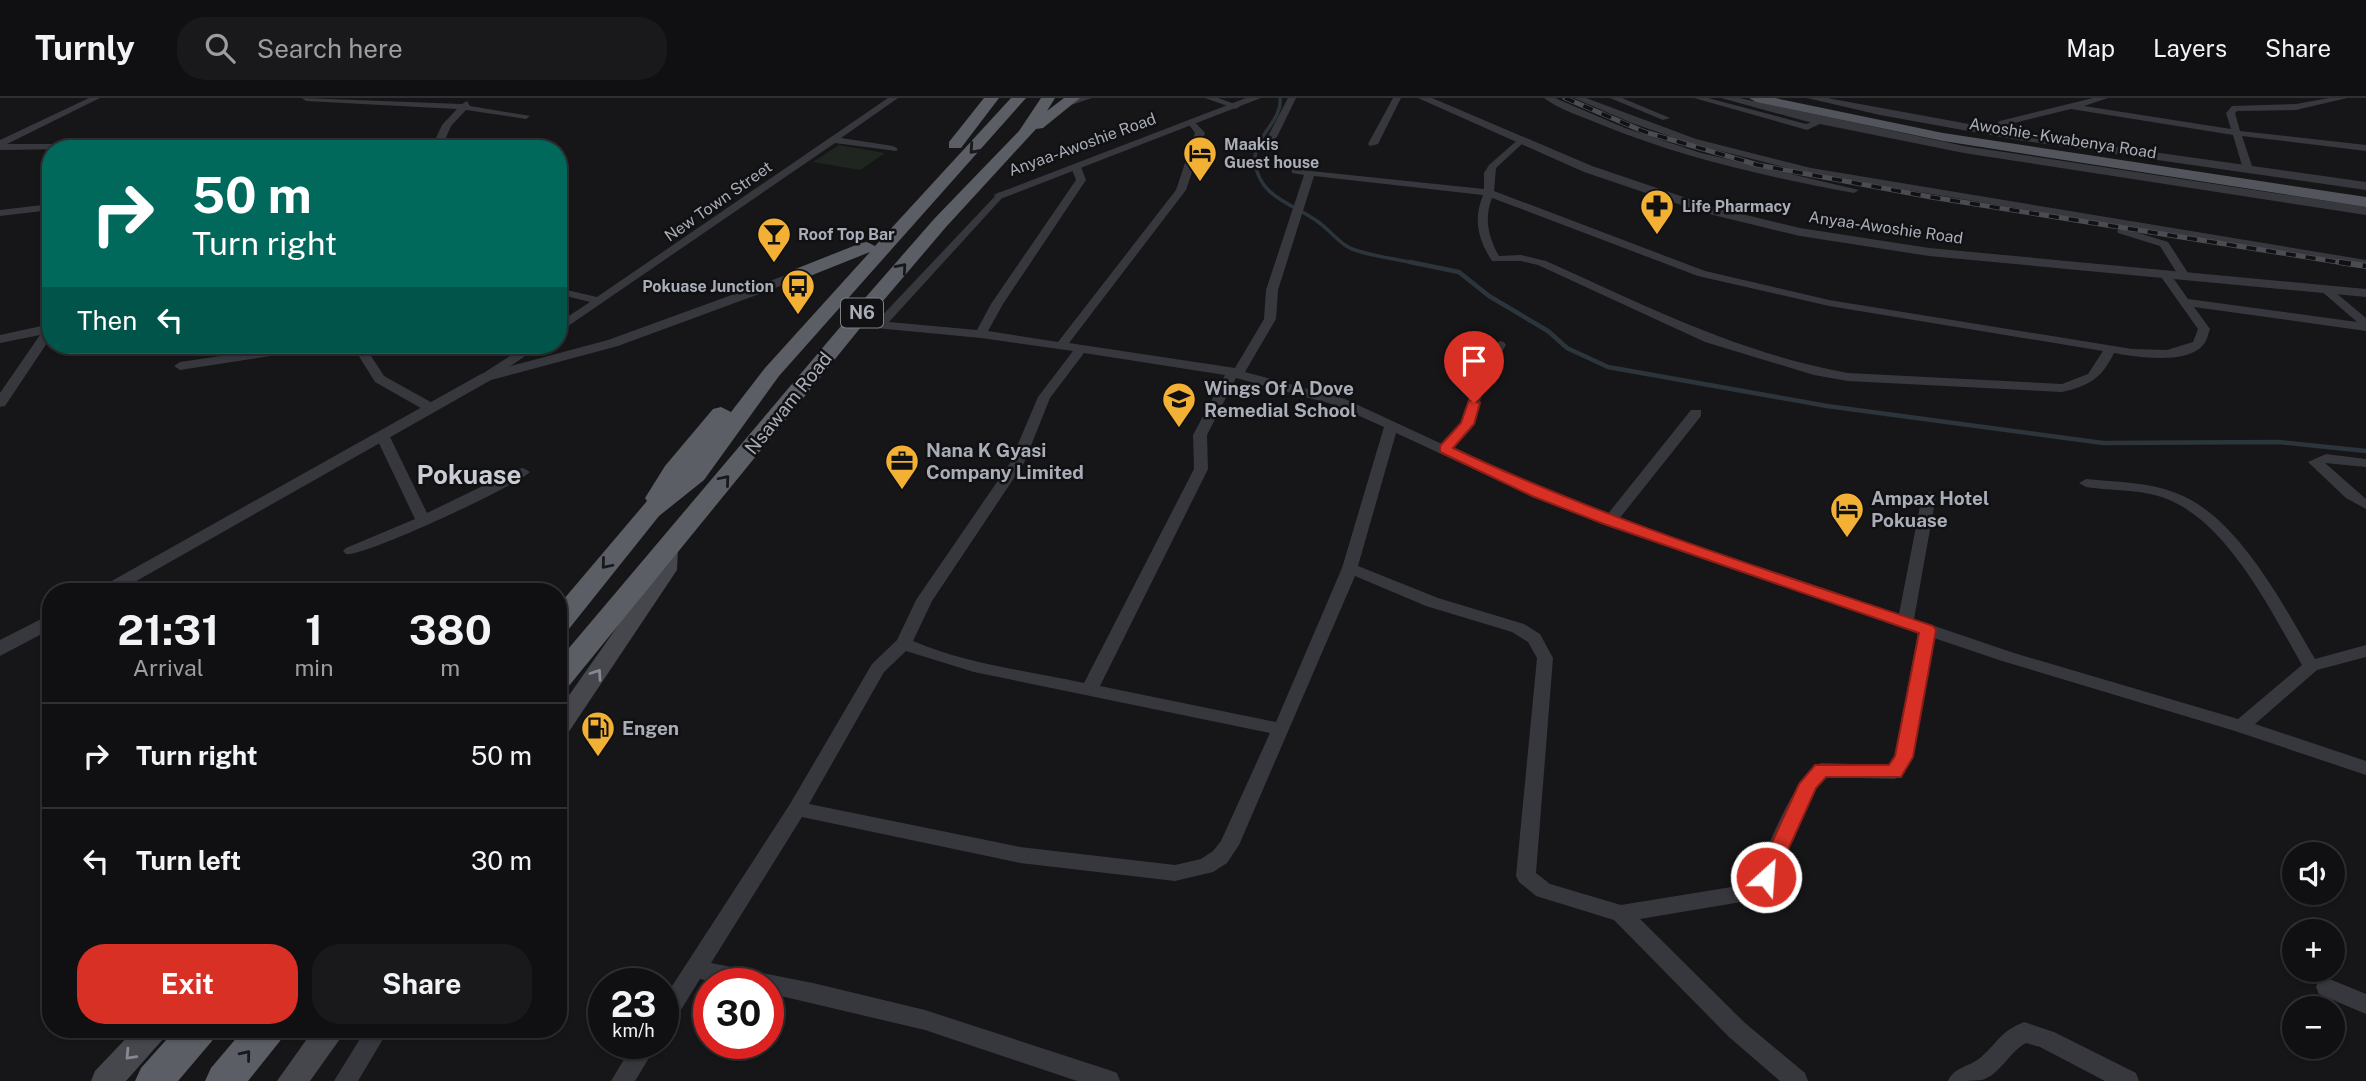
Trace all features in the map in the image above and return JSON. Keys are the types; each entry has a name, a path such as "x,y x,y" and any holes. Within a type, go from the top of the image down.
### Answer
{"highway":[{"path":"650,511 673,471 839,281 992,98"},
{"path":"970,127 999,98"},
{"name":"Nsawam Road","path":"567,613 650,511 696,475 772,372 1019,98"},
{"name":"Nsawam Road","path":"567,669 867,323 940,223 1025,134 1048,98"},
{"path":"1025,134 1071,100"},
{"path":"800,274 867,247"},
{"path":"800,274 829,272 839,281"},
{"path":"154,1081 191,1038"},
{"path":"224,1081 260,1038"}],"main road":[{"name":"Awoshie - Kwabenya Road","path":"1756,98 1902,130 2248,176 2366,202"},
{"name":"Awoshie - Kwabenya Road","path":"1783,98 1944,131 2366,193"},
{"path":"567,717 667,570 668,550"},
{"path":"106,1081 147,1038"},
{"path":"292,1081 324,1038"}],"street":[{"path":"0,145 96,98"},
{"path":"306,98 462,107 526,116"},
{"path":"440,140 447,125 462,107 478,98"},
{"path":"1071,100 1088,98"},
{"path":"1209,98 1236,106"},
{"name":"Anyaa-Awoshie Road","path":"999,195 1015,186 1076,167 1256,98"},
{"path":"1264,144 1272,137 1292,98"},
{"path":"1373,144 1397,98"},
{"name":"Anyaa-Awoshie Road","path":"1423,98 1588,169 1688,204 1800,232 1929,252 2366,293"},
{"path":"1548,98 1615,130 1749,170 1862,192 2138,234 2168,248 2184,276"},
{"path":"1578,98 1661,132 1796,168 1924,192 2133,223 2366,263"},
{"path":"1614,98 1667,118"},
{"path":"1698,98 1807,127 1819,122"},
{"path":"1726,98 1819,122 1955,148 2366,211"},
{"path":"1812,98 1849,102 1998,132 2248,176 2366,186"},
{"path":"1998,132 1996,127 2003,123 2104,98"},
{"path":"2223,98 2248,106"},
{"path":"2248,176 2230,113 2235,108 2296,107 2343,98"},
{"name":"New Town Street","path":"567,323 834,140 888,99"},
{"path":"2071,106 2236,132 2366,148"},
{"path":"1060,347 1139,249 1181,190 1200,133 1192,122"},
{"path":"834,140 893,149"},
{"path":"1521,140 1492,167 1489,193 1480,215 1488,244 1496,258 1521,258 1542,263 1709,338 1814,371 1848,377 2062,388 2081,384 2097,375 2110,349"},
{"path":"0,145 42,146"},
{"path":"981,334 997,304 1082,180 1076,167"},
{"path":"1294,172 1489,193 1702,274 1829,303 2110,349 2158,354 2192,348 2198,344 2204,328 2165,274"},
{"path":"1089,690 1200,468 1199,439 1235,372 1270,319 1272,290 1310,173"},
{"path":"867,323 999,195"},
{"path":"0,213 42,208"},
{"path":"486,377 613,343 800,274"},
{"path":"2325,289 2366,325"},
{"path":"567,293 600,301"},
{"path":"2186,302 2366,325"},
{"path":"867,323 981,334 1080,351 1235,372 1352,406 1537,493 1610,521 1927,630 2241,726 2366,768"},
{"path":"0,339 42,331"},
{"path":"0,403 42,341"},
{"path":"1445,449 1468,424 1479,381 1500,345"},
{"path":"697,968 797,809 878,668 904,643 924,600 1017,463 1044,397 1080,351"},
{"path":"180,366 258,354"},
{"path":"365,354 385,384 431,408"},
{"path":"118,583 486,377 520,354"},
{"path":"1610,521 1696,413"},
{"path":"797,809 1020,855 1175,873 1190,872 1220,857 1229,845 1350,568 1391,426"},
{"path":"382,435 424,520"},
{"path":"2366,463 2326,458 2315,462 2366,505"},
{"path":"351,551 424,520 523,472"},
{"path":"2086,483 2175,497 2206,518 2246,562 2311,666"},
{"path":"1905,622 1929,496"},
{"path":"1350,568 1432,602 1518,628 1534,638 1545,658 1526,876 1544,890 1621,914 1747,893 1760,887 1808,784 1821,770 1894,772 1904,757 1927,630"},
{"path":"0,649 42,625"},
{"path":"904,643 926,653 974,666 1280,729"},
{"path":"2241,726 2311,666 2366,651"},
{"path":"1621,914 1737,1030 1797,1081"},
{"path":"679,995 693,974"},
{"path":"784,986 925,1020 1109,1081"},
{"path":"2327,987 2366,1004"},
{"path":"1959,1081 1987,1066 2007,1042 2024,1032 2046,1039 2128,1081"},
{"path":"345,1081 372,1038"},
{"path":"622,1081 636,1059"}],"shaded area":[{"path":"839,145 885,153 860,170 813,162"}],"waterway":[{"path":"1280,98 1277,114 1258,144 1256,152 1255,161 1263,183 1278,198 1317,221 1350,248 1418,264"},
{"path":"1410,262 1459,272 1489,296 1548,331 1567,348 1608,367 1827,406 2103,443 2278,442 2366,451"}],"railway":[{"path":"1565,98 1645,132 1758,165 1931,197 2350,264"},
{"path":"2339,262 2366,266"}],"place":[{"name":"Maakis Guest house","path":"1200,183"},
{"name":"Life Pharmacy","path":"1657,236"},
{"name":"Roof Top Bar","path":"774,264"},
{"name":"Pokuase Junction","path":"798,316"},
{"name":"Wings Of A Dove Remedial School","path":"1179,429"},
{"name":"Nana K Gyasi Company Limited","path":"902,491"},
{"name":"Ampax Hotel Pokuase","path":"1847,539"},
{"name":"Engen","path":"598,758"}],"district":[{"name":"Pokuase","path":"469,475"}],"route":[{"path":"1474,403 1468,424 1445,449 1468,461 1537,493 1610,521 1927,630 1904,757 1894,772 1821,770 1808,784 1766,877"}]}
